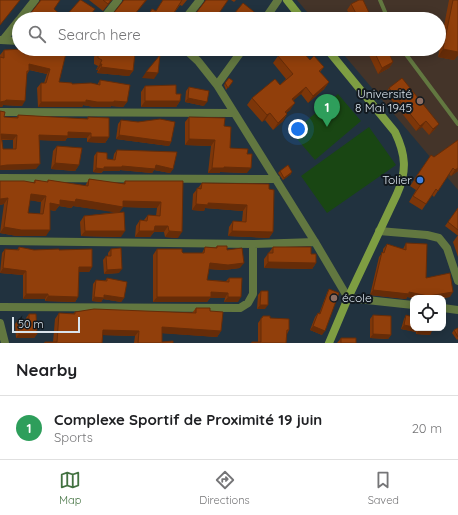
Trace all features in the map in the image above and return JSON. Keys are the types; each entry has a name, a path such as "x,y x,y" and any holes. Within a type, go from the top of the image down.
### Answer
{"street":[{"path":"26,12 35,0"},
{"path":"109,12 118,0"},
{"path":"191,12 200,0"},
{"path":"269,12 278,0"},
{"path":"287,0 296,12"},
{"path":"2,40 12,29"},
{"path":"2,40 12,41"},
{"path":"193,56 217,85 315,242 348,298"},
{"path":"217,85 238,56"},
{"path":"329,343 348,298 402,182 404,163 400,144 395,132 333,56"},
{"path":"0,112 234,113"},
{"path":"0,178 276,179"},
{"path":"379,231 427,235 439,238 447,248 458,281"},
{"path":"0,241 253,244 315,242"},
{"path":"0,307 240,308 248,303 253,294 253,244"},
{"path":"348,298 410,305"},
{"path":"446,308 458,310"},
{"path":"0,323 5,343"}],"lane":[{"path":"380,0 385,12"},
{"path":"407,56 458,124"}],"shaded area":[{"name":"Université 8 Mai 1945","path":"297,0 458,0 458,190 345,56 446,56 446,12 307,12"}],"green space":[{"path":"338,94 361,121 315,160 292,133"},
{"path":"369,127 396,165 327,213 301,176"}],"building":[{"path":"0,0 20,0 0,25"},
{"path":"41,0 60,0 54,9 57,12 32,12"},
{"path":"80,0 95,9 93,12 69,12"},
{"path":"103,0 111,0 108,4"},
{"path":"124,0 146,0 137,12 114,12"},
{"path":"163,0 182,0 174,12 150,12 152,9 156,11"},
{"path":"206,0 228,0 220,12 197,12"},
{"path":"359,0 363,0 369,12 355,12 351,4"},
{"path":"453,0 458,0 458,52 446,50 446,34"},
{"path":"243,3 254,12 236,12"},
{"path":"4,50 12,50 12,56 65,56 59,82 72,84 91,83 100,85 100,80 130,85 127,102 97,102 86,100 86,102 41,102 41,83 46,83 50,69 29,64 29,71 27,71 25,101 0,102 0,57 4,58"},
{"path":"98,56 135,56 133,71 101,67 102,64 100,64 102,60 98,58"},
{"path":"159,56 160,56 158,73 146,72"},
{"path":"278,56 306,56 310,60 314,56 324,67 319,71 329,82 313,96 306,87 292,99 295,103 285,112 287,114 278,123 270,113 267,115 252,98 275,79 280,85 293,74"},
{"path":"376,56 390,56 393,62 382,68"},
{"path":"229,78 233,81 228,88 225,83"},
{"path":"402,78 439,124 433,129 426,121 420,126 389,88"},
{"path":"176,85 176,94 181,94 180,101 145,101 145,86"},
{"path":"189,87 209,91 207,102 188,98"},
{"path":"0,111 5,112 4,117 18,118 18,115 88,119 88,117 109,118 109,137 91,137 91,133 68,132 68,136 39,135 40,164 0,166","holes":["1,134 17,135 16,149 3,149"]},
{"path":"189,117 225,118 224,126 231,127 230,148 248,149 247,154 252,154 251,168 212,168 215,140 189,139"},
{"path":"160,119 175,122 171,142 119,135 121,120 138,122"},
{"path":"458,140 458,168 455,170 453,168 438,191 436,189 426,204 413,196 421,184 414,180 431,155 434,157"},
{"path":"57,146 82,148 79,165 55,163"},
{"path":"117,150 177,152 173,169 156,165 155,169 122,166 104,167 104,169 96,168 97,152 107,153 107,159 115,160"},
{"path":"288,165 292,172 284,178 280,171"},
{"path":"89,179 125,184 125,181 183,181 182,232 169,231 168,226 155,226 154,231 139,231 140,220 147,221 148,215 160,216 161,202 123,201 123,207 76,199 75,202 60,200 60,205 50,203 50,230 21,230 4,227 8,198 0,199 0,181 24,181 35,183 35,180 48,182 48,180 88,186","holes":["31,194 46,196 43,214 28,213"]},
{"path":"202,183 269,184 269,189 274,190 273,232 232,231 233,221 246,222 247,205 208,203 208,205 196,204 197,188 201,189"},
{"path":"458,208 458,230 448,222"},
{"path":"124,212 125,231 85,231 84,216"},
{"path":"406,243 427,244 426,278 450,273 453,292 423,295 409,292 409,294 373,290 382,252 384,253 387,244 406,250"},
{"path":"217,246 227,246 227,250 242,248 244,263 228,265 210,263 207,280 229,282 229,278 242,278 241,297 228,297 228,293 211,292 211,297 157,297 157,249 182,249 183,253 204,253 205,247 217,248"},
{"path":"19,247 34,250 92,249 92,267 79,267 78,297 48,296 48,294 26,294 26,271 3,268 5,249 19,250"},
{"path":"273,247 311,247 311,254 316,254 316,263 268,262 268,253 273,253"},
{"path":"121,248 122,269 107,270 106,256 111,256 111,249"},
{"path":"107,278 127,282 124,298 104,295 104,298 94,297 96,280 107,281"},
{"path":"329,289 339,293 325,331 313,326 318,313 320,314"},
{"path":"261,291 268,291 268,305 260,305"},
{"path":"196,308 210,308 210,311 223,312 221,331 162,327 162,342 173,341 173,343 138,343 139,331 103,330 102,343 45,343 57,342 59,313 75,314 75,312 94,309 196,313"},
{"path":"29,314 36,314 37,334 19,334 18,320 29,320"},
{"path":"373,315 391,316 391,335 373,334"},
{"path":"406,315 410,316 410,326 404,325"},
{"path":"263,316 289,319 289,330 287,330 286,343 252,343 261,342 261,318"},
{"path":"458,328 458,337 454,330"},
{"path":"341,338 356,338 356,343 341,343"}],"place":[{"name":"Université 8 Mai 1945","path":"420,101"},
{"name":"Complexe Sportif de Proximité 19 juin","path":"327,127"},
{"name":"Tolier","path":"420,180"},
{"name":"école","path":"334,298"}]}
